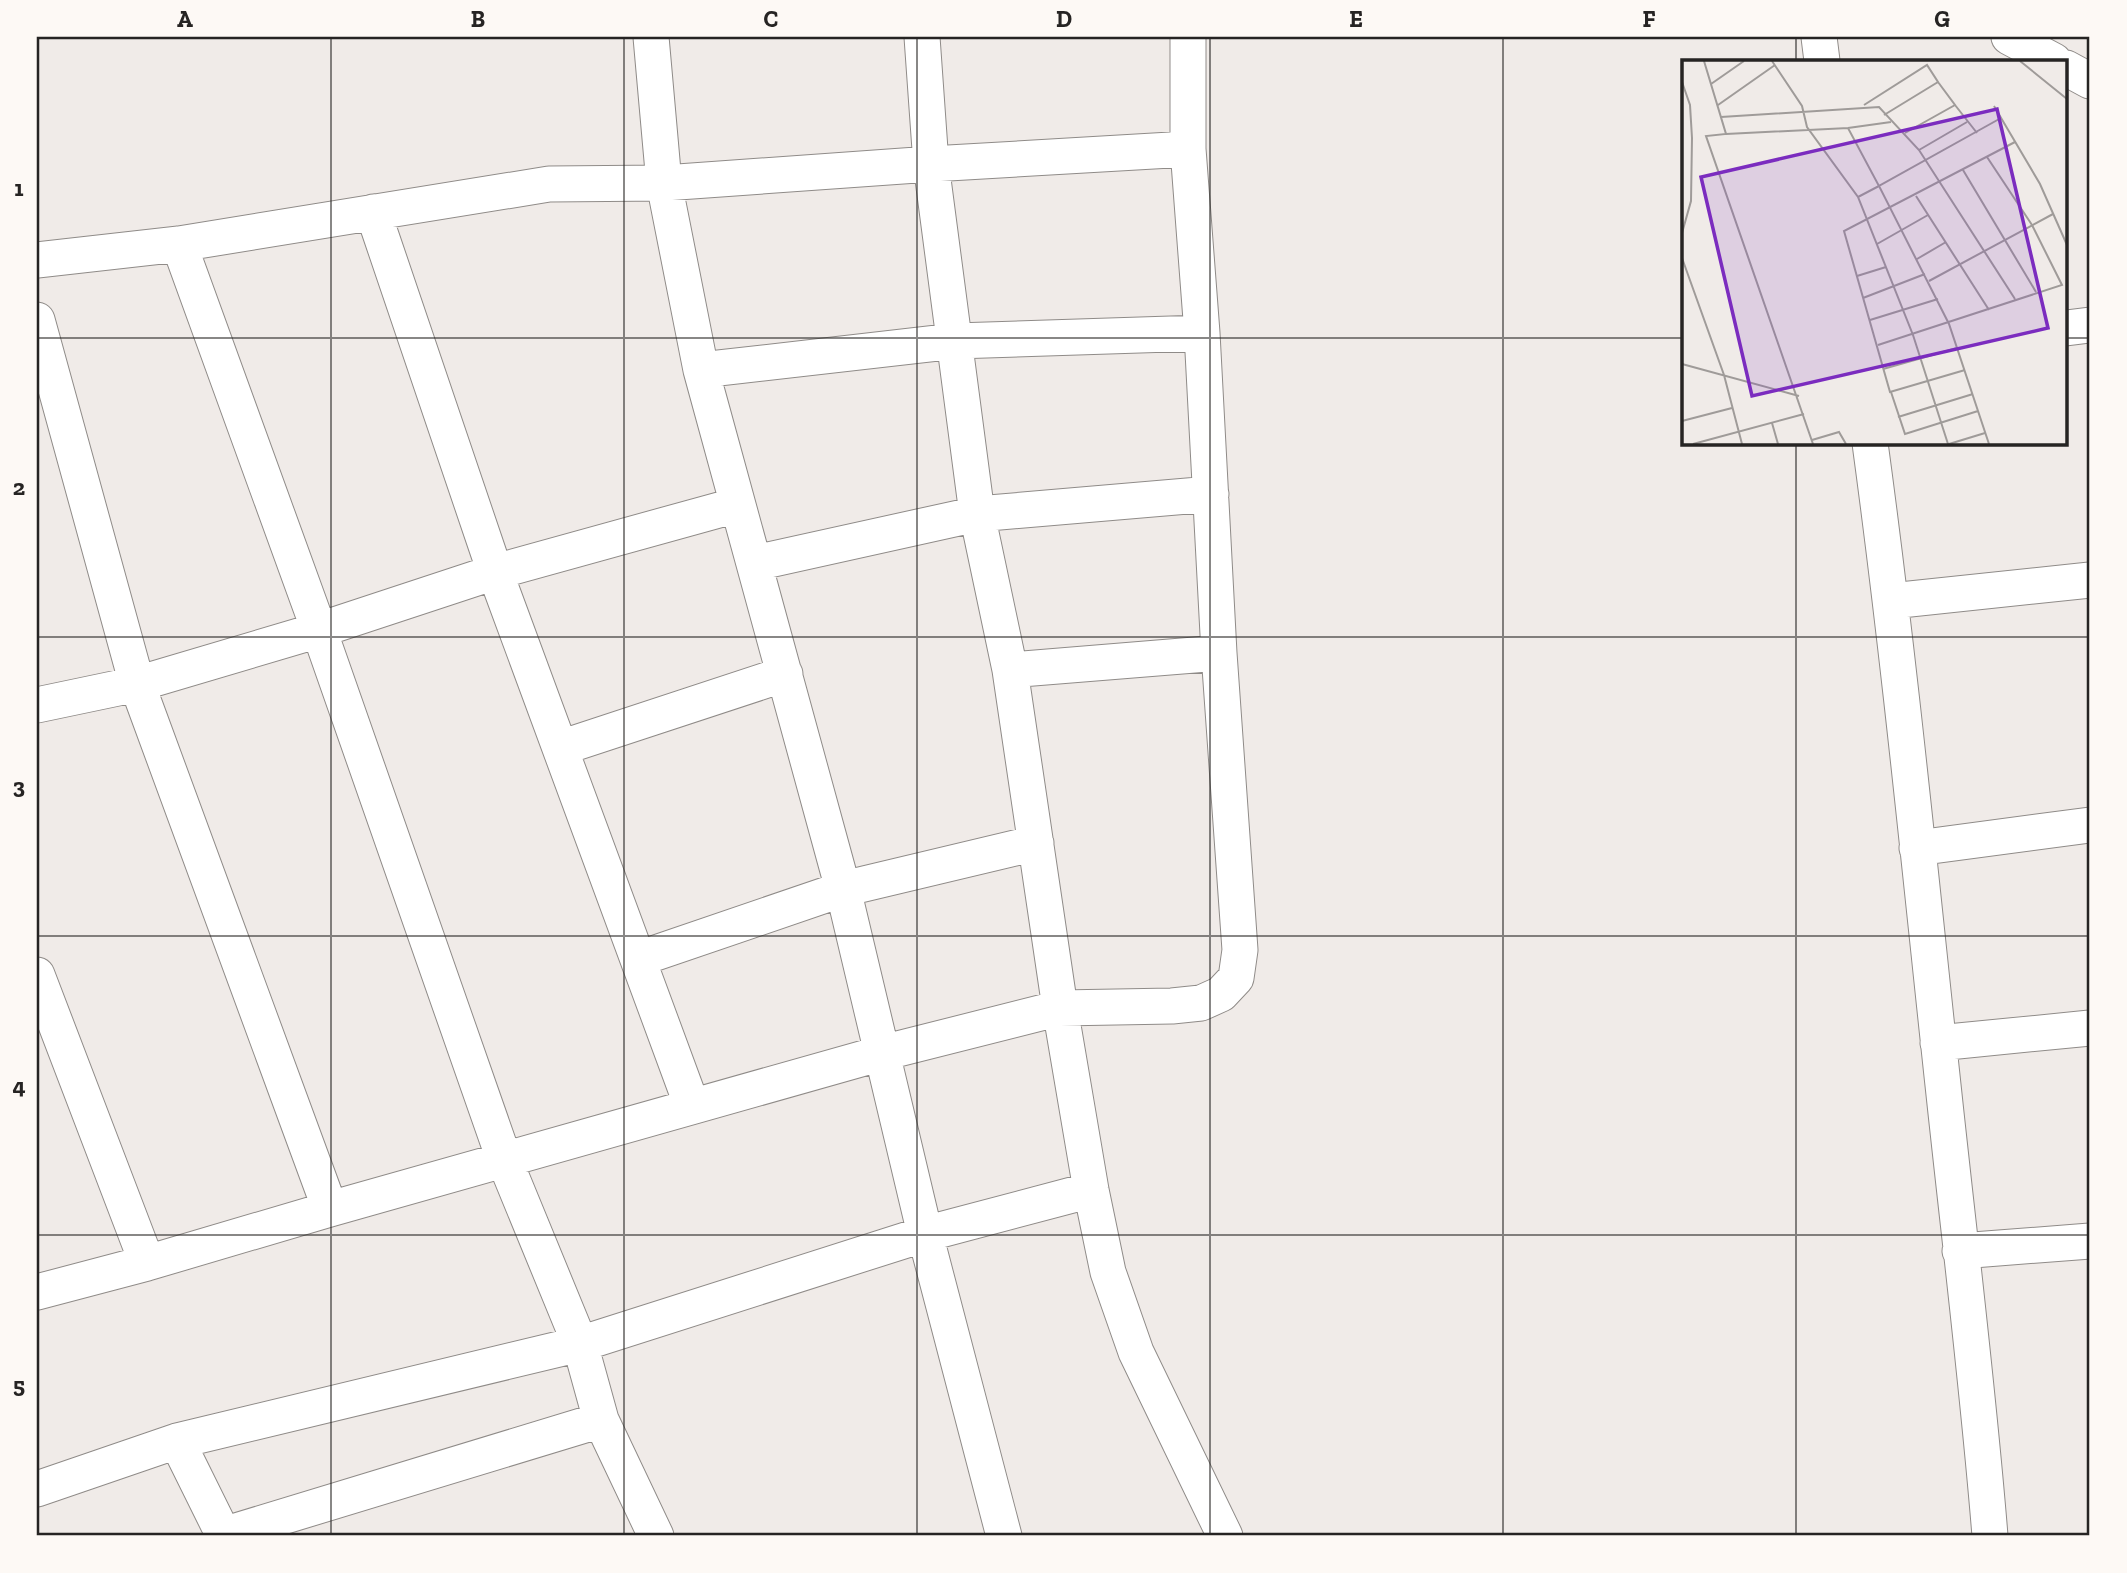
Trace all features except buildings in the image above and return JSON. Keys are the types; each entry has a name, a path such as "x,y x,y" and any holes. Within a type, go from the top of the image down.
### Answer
{"street":[{"path":"651,37 664,183 701,370 843,889 925,1234 1004,1536"},
{"path":"922,37 931,164 977,514 1010,670 1060,1008 1091,1190 1108,1272 1136,1352 1225,1536"},
{"path":"37,1292 147,1264 504,1159 882,1053 1060,1008 1200,1003 1221,994 1236,978 1240,950 1188,149 1188,37"},
{"path":"1819,37 1822,60"},
{"path":"2008,37 2052,60"},
{"path":"2068,69 2090,81"},
{"path":"37,260 179,244 549,184 664,183 1188,149"},
{"path":"373,212 495,572 692,1107"},
{"path":"179,244 319,630 504,1159 580,1344 601,1420 656,1536"},
{"path":"37,320 137,684 330,1209"},
{"path":"2068,328 2090,325"},
{"path":"701,370 955,341 1202,333"},
{"path":"1870,444 1891,601 1960,1251 1979,1402 1990,1536"},
{"path":"755,563 977,514 1211,494"},
{"path":"37,705 137,684 319,630 495,572 737,505"},
{"path":"1891,601 2090,580"},
{"path":"1010,670 1219,653"},
{"path":"560,748 785,674"},
{"path":"1917,848 2090,825"},
{"path":"638,959 843,889 1035,844"},
{"path":"37,975 147,1264"},
{"path":"1938,1043 2090,1028"},
{"path":"37,1489 177,1441 580,1344 925,1234 1091,1190"},
{"path":"1960,1251 2090,1241"},
{"path":"177,1441 224,1536 601,1420"}]}
